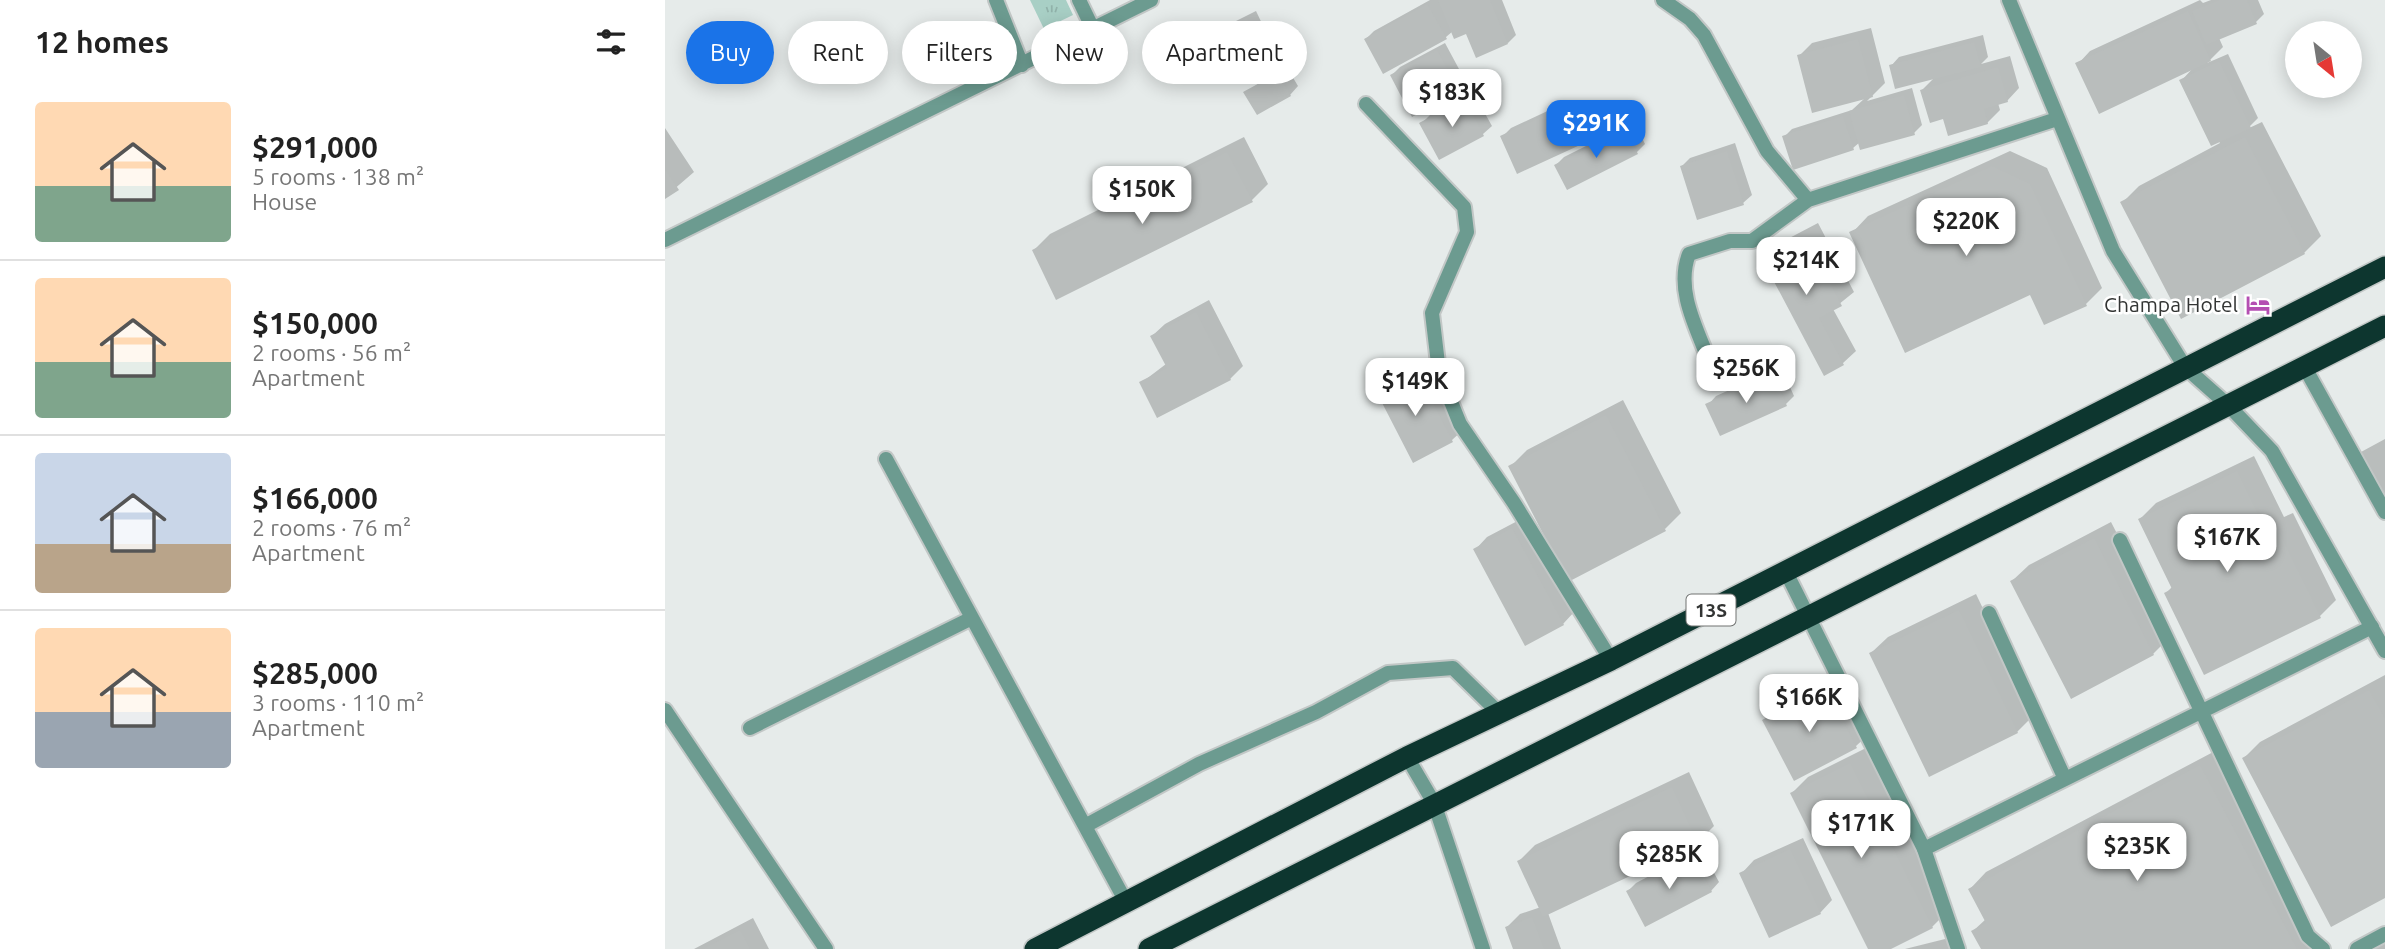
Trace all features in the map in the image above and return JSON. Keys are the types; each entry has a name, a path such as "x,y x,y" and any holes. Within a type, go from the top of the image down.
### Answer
{"highway":[{"name":"13S","path":"1035,949 1407,757 1611,660 2385,267"},
{"name":"13S","path":"1149,949 1434,803 2230,407 2385,326"}],"street":[{"path":"996,0 1022,65"},
{"path":"1079,0 1089,21"},
{"path":"1109,21 1151,0"},
{"path":"1663,0 1689,19 1704,35 1767,151 1808,200"},
{"path":"2009,0 2113,251 2185,368 2230,407 2272,451 2385,651"},
{"path":"665,240 1031,60"},
{"path":"1366,104 1464,207 1467,232 1432,313 1439,372 1460,424 1514,503 1611,660"},
{"path":"1710,363 1688,303 1682,272 1689,254 1730,242 1752,242 1808,200 2057,119"},
{"path":"2304,366 2385,512"},
{"path":"886,459 1126,902"},
{"path":"2120,540 2308,936 2323,949"},
{"path":"1786,572 1924,849 1958,949"},
{"path":"1989,612 2065,779"},
{"path":"750,728 972,618"},
{"path":"1924,849 2372,627"},
{"path":"1085,826 1199,764 1316,712 1388,673 1453,668 1499,713"},
{"path":"665,710 826,949"},
{"path":"1407,757 1434,803 1483,949"},
{"path":"2357,949 2385,934"}],"green space":[{"path":"1030,0 1066,0 1073,15 1061,21 1040,21"}],"building":[{"path":"1438,0 1490,0 1508,44 1476,58 1466,34 1454,39"},
{"path":"2219,0 2247,0 2257,24 2206,45 2192,11"},
{"path":"1427,4 1447,39 1383,74 1364,39"},
{"path":"2188,11 2211,61 2099,114 2075,63"},
{"path":"1858,39 1873,97 1812,113 1797,55"},
{"path":"1974,42 1981,67 1895,89 1889,65"},
{"path":"1437,50 1459,91 1412,117 1390,75"},
{"path":"2219,61 2251,128 2211,146 2179,80"},
{"path":"1998,67 2008,102 1984,109 1988,124 1948,136 1943,119 1930,123 1920,90"},
{"path":"1258,84 1284,84 1291,96 1257,115 1243,92"},
{"path":"1904,95 1915,135 1860,150 1849,111"},
{"path":"1465,99 1484,136 1439,160 1419,123"},
{"path":"1563,107 1580,145 1517,174 1500,136"},
{"path":"1843,116 1854,150 1793,170 1782,136"},
{"path":"1625,129 1638,154 1567,190 1554,165"},
{"path":"2245,137 2305,254 2181,319 2120,202"},
{"path":"1727,151 1744,205 1697,220 1680,166"},
{"path":"1227,152 1253,202 1056,300 1032,250"},
{"path":"1992,166 2030,184 2087,306 2044,325 2030,295 1905,353 1849,232"},
{"path":"665,169 679,190 665,199"},
{"path":"1805,235 1842,306 1819,318 1844,365 1824,376 1761,257"},
{"path":"1196,312 1231,380 1157,418 1139,382 1167,368 1150,336"},
{"path":"1417,372 1453,442 1413,463 1377,393"},
{"path":"1773,374 1787,406 1720,436 1705,404"},
{"path":"1606,415 1666,531 1568,582 1508,466"},
{"path":"2385,439 2385,499 2361,452"},
{"path":"2237,471 2267,533 2277,528 2321,618 2204,675 2164,593 2172,589 2138,519"},
{"path":"1512,528 1564,625 1525,646 1473,549"},
{"path":"2094,538 2154,655 2071,699 2010,581"},
{"path":"1959,610 2018,733 1929,777 1869,653"},
{"path":"1825,687 1857,748 1794,781 1762,720"},
{"path":"2369,690 2385,719 2385,898 2331,927 2242,758"},
{"path":"1850,763 1933,928 1891,949 1868,949 1790,793"},
{"path":"2200,765 2297,949 1981,949 1971,931 1986,923 1968,889"},
{"path":"1672,787 1698,844 1543,917 1517,861"},
{"path":"1790,849 1821,914 1769,938 1739,873"},
{"path":"1693,856 1712,892 1645,927 1626,891"},
{"path":"1532,917 1544,949 1513,949 1505,927"},
{"path":"740,930 750,949 703,949"}],"place":[{"name":"Champa Hotel","path":"2258,305"}]}
